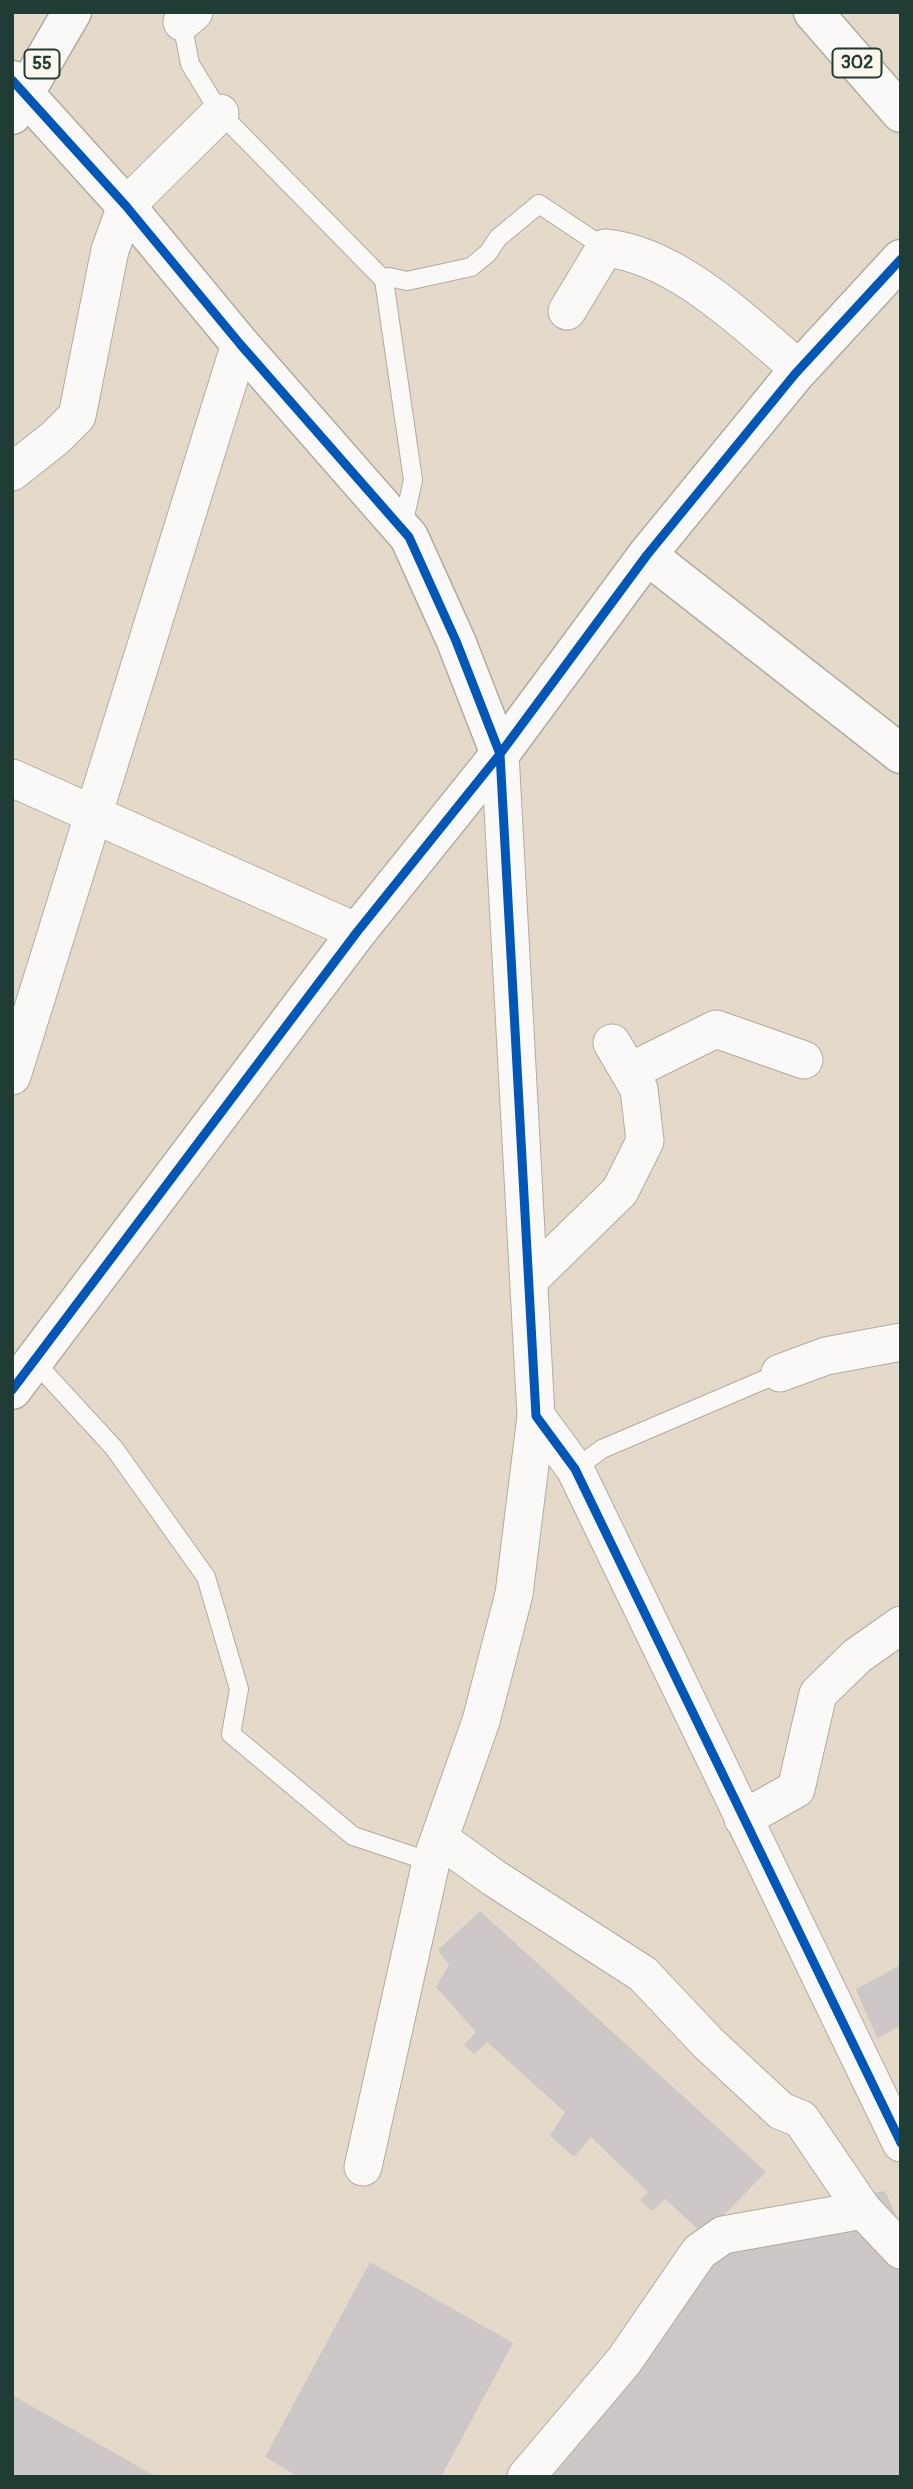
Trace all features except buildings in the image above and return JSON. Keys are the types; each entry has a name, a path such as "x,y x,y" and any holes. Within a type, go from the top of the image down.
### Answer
{"main road":[{"name":"55","path":"16,97 72,12"},
{"name":"302","path":"813,12 901,113"},
{"path":"830,12 901,92"},
{"path":"16,97 126,206 240,344 409,537 456,641 499,754"},
{"path":"24,1376 357,932 499,754 647,555 799,369 901,259"},
{"path":"647,555 901,754"}],"street":[{"path":"12,472 55,438 77,416 110,250 126,206 220,113"},
{"path":"567,310 605,248 624,250 668,270 717,299 799,369"},
{"path":"12,1076 240,344"},
{"path":"363,2167 436,1850 481,1721 514,1594 536,1416 499,754"},
{"path":"12,778 357,932"},
{"path":"529,1280 620,1191 645,1141 639,1088 620,1057 716,1029 804,1060"},
{"path":"780,1373 825,1356 901,1342"},
{"path":"536,1416 575,1469 901,2143"},
{"path":"743,1819 796,1789 818,1694 857,1656 901,1625"},
{"path":"436,1850 494,1878 643,1974 708,2043 781,2111 801,2119 863,2210 901,2250"},
{"path":"526,2477 610,2379 699,2252 723,2235 863,2210"}],"lane":[{"path":"185,16 190,64 220,113 384,281 414,480 402,530"},
{"path":"384,281 389,277 407,281 471,267 488,253 498,238 538,204 605,248"},
{"path":"575,1469 602,1449 780,1373"},
{"path":"24,1376 114,1448 206,1577 239,1689 231,1734 353,1836 436,1850"}],"cycle path":[{"path":"12,80 126,206 240,344 409,537 456,641 500,754 536,1416 575,1469 901,2143"},
{"path":"12,1390 357,932 500,754 647,555 795,374 901,259"}]}
